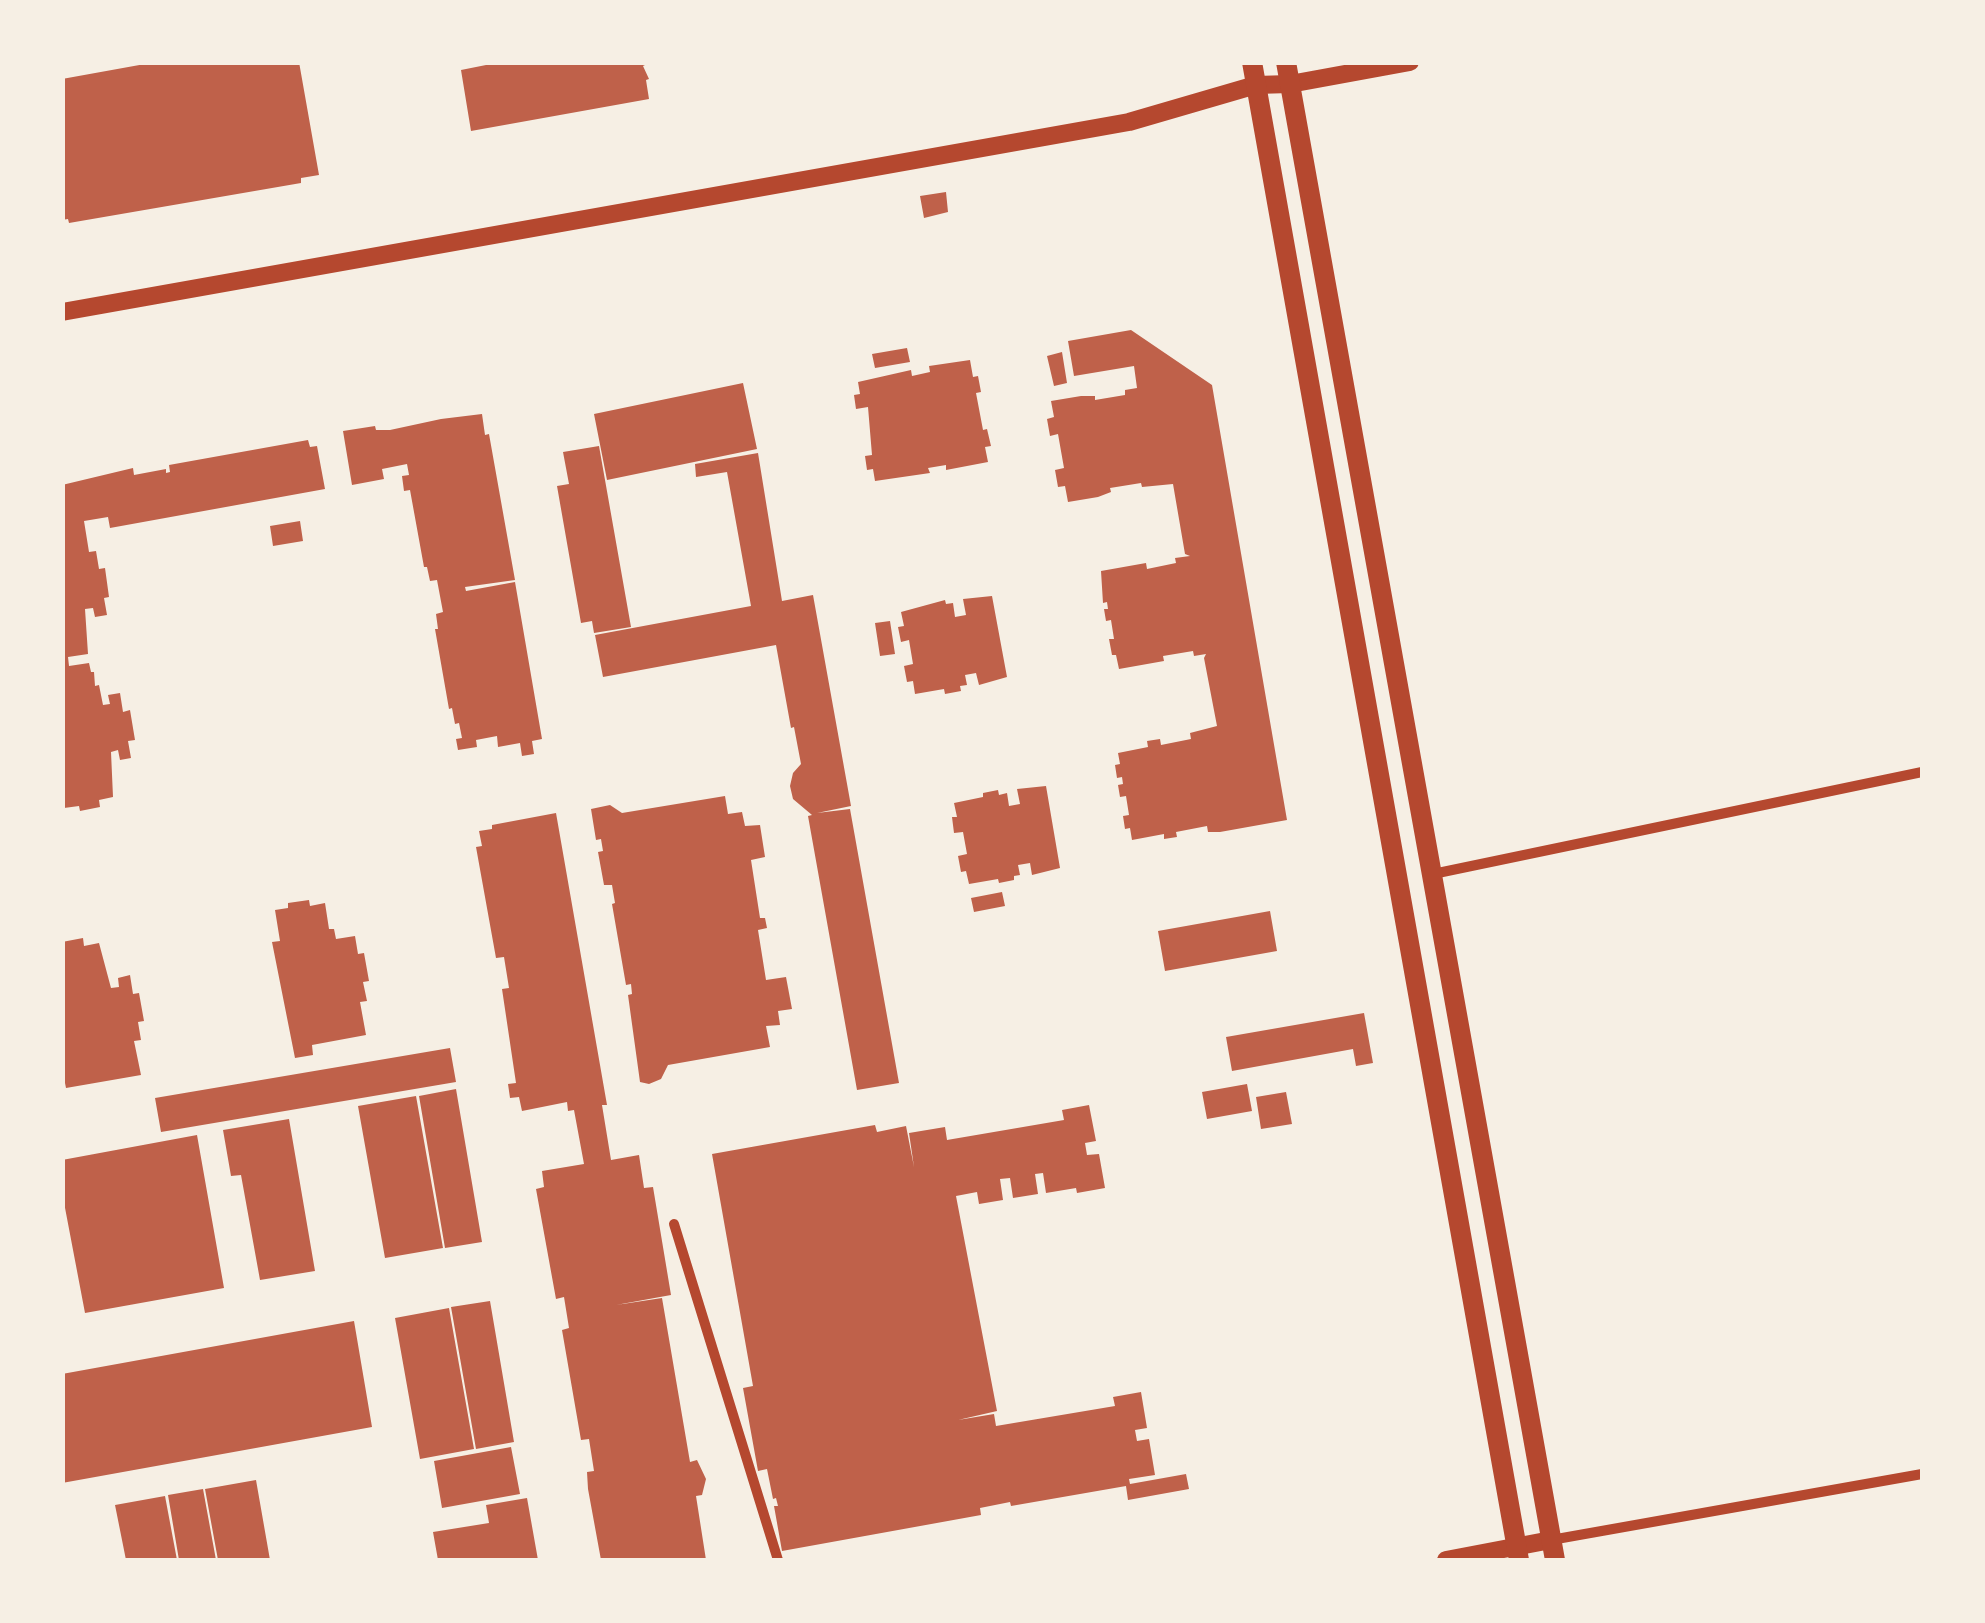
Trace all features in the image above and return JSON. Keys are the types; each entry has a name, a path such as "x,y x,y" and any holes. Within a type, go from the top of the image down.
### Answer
{"main road":[{"path":"1252,62 1518,1553"},
{"path":"1286,62 1553,1550"}],"street":[{"path":"62,312 1129,122 1256,85 1290,84 1410,62"},
{"path":"1432,874 1922,772"},
{"path":"674,1224 778,1560"},
{"path":"1446,1560 1553,1550 1922,1474"}],"building":[{"path":"156,62 299,62 319,175 301,178 301,183 69,223 68,219 62,220 62,79"},
{"path":"501,62 651,62 643,66 649,79 649,99 471,131 461,70"},
{"path":"946,192 948,212 924,218 920,196"},
{"path":"1131,330 1212,385 1287,820 1220,832 1208,832 1207,826 1176,832 1177,837 1164,839 1164,834 1132,840 1130,828 1125,829 1123,816 1129,815 1126,796 1120,797 1118,785 1123,784 1122,777 1117,778 1118,753 1148,747 1147,741 1160,739 1161,745 1191,739 1190,733 1217,726 1206,654 1194,656 1193,651 1163,656 1164,661 1119,669 1109,639 1114,639 1111,620 1106,621 1104,609 1108,609 1107,602 1103,603 1101,571 1146,563 1147,569 1190,556 1185,554 1173,484 1142,487 1141,483 1110,488 1111,492 1098,497 1068,502 1065,486 1058,487 1055,470 1064,468 1058,434 1050,436 1047,419 1054,417 1051,401 1081,396 1095,396 1095,400 1125,395 1125,390 1137,388 1134,366 1074,376 1068,341"},
{"path":"907,348 910,362 875,368 872,354"},
{"path":"1062,352 1067,383 1054,386 1047,356"},
{"path":"970,360 981,392 976,393 983,430 987,429 991,446 985,447 988,462 946,470 946,465 928,468 930,473 875,481 873,469 867,470 865,456 872,455 868,407 856,409 854,395 860,394 858,382 911,370 912,376 930,372 929,366"},
{"path":"743,383 757,449 607,480 594,414"},
{"path":"482,414 515,580 465,587 466,591 515,582 542,739 532,741 534,754 522,756 520,743 498,747 497,736 476,740 477,747 458,750 456,739 462,738 459,723 455,724 452,708 449,709 435,629 436,614 443,612 437,580 430,581 424,567 410,490 404,491 402,476 409,475 407,464 382,469 384,479 352,485 343,431 375,426 376,430 390,430"},
{"path":"308,440 310,447 317,446 325,489 110,528 108,517 84,521 89,552 96,551 99,569 105,568 109,597 104,598 107,615 95,617 93,608 85,609 88,654 68,657 69,666 89,663 103,705 110,704 108,695 120,693 123,712 130,710 135,740 128,741 131,758 120,760 118,750 111,752 113,797 99,800 100,807 80,811 79,806 64,808 62,485 133,468 134,475 166,469 166,473 170,472 169,465"},
{"path":"599,446 631,627 594,633 592,621 581,623 557,486 569,484 563,452"},
{"path":"758,453 782,601 813,595 851,806 817,813 850,809 899,1083 857,1090 808,816 812,815 793,799 790,786 793,773 801,764 776,645 603,677 595,635 751,606 727,472 696,477 695,464"},
{"path":"300,521 303,541 273,546 270,526"},
{"path":"992,596 1007,677 979,685 976,673 965,675 967,685 960,686 961,691 945,694 944,689 915,694 913,681 907,682 904,666 913,664 909,640 901,642 901,612 945,600 946,604 953,603 955,617 966,615 963,599"},
{"path":"890,621 895,654 880,656 875,623"},
{"path":"1046,786 1060,868 1032,875 1030,863 1018,865 1020,875 1014,876 1014,880 969,884 966,871 961,872 958,856 967,854 963,832 954,833 954,803 998,790 999,795 1007,793 1009,806 1020,804 1017,789"},
{"path":"725,796 728,814 742,812 745,826 760,825 765,857 751,860 760,918 765,918 767,928 758,930 766,980 786,977 792,1009 778,1011 780,1025 766,1026 770,1047 668,1065 661,1079 649,1084 640,1082 628,995 632,994 631,984 626,985 612,885 604,885 598,852 603,851 601,839 596,840 591,809 610,805 622,813"},
{"path":"556,813 607,1105 602,1105 611,1160 639,1155 644,1188 653,1187 671,1295 616,1305 662,1298 690,1462 697,1460 706,1479 702,1495 696,1496 706,1560 601,1560 588,1489 587,1472 594,1471 589,1439 581,1440 562,1330 569,1328 564,1297 556,1299 536,1189 544,1187 542,1171 584,1164 574,1110 568,1111 567,1102 522,1111 519,1097 510,1098 508,1084 516,1083 502,989 509,988 504,957 496,958 476,847 482,846 479,831 492,829 492,825"},
{"path":"1002,892 1005,906 974,912 971,898"},
{"path":"309,900 310,906 325,903 329,929 334,929 336,939 355,936 358,954 364,953 369,981 363,982 367,1001 360,1002 366,1035 312,1045 313,1055 295,1058 272,942 280,941 275,910 288,908 288,903"},
{"path":"1270,911 1277,951 1165,971 1158,931"},
{"path":"83,938 84,946 99,943 111,988 119,987 118,978 130,975 133,994 139,993 144,1021 138,1022 141,1040 134,1041 141,1075 66,1088 62,1068 62,942"},
{"path":"1364,1013 1373,1063 1356,1066 1353,1049 1232,1071 1226,1037"},
{"path":"450,1048 456,1082 161,1132 155,1098"},
{"path":"1247,1084 1252,1111 1207,1119 1202,1092"},
{"path":"456,1089 482,1242 445,1248 419,1096"},
{"path":"1286,1092 1292,1124 1261,1129 1256,1097"},
{"path":"416,1096 443,1248 385,1258 358,1106"},
{"path":"1089,1105 1096,1141 1085,1143 1087,1155 1099,1154 1105,1188 1046,1193 1043,1173 1035,1174 1038,1194 1013,1198 1010,1178 1000,1179 1003,1200 979,1204 977,1192 956,1196 997,1411 958,1420 994,1414 996,1426 1115,1406 1113,1397 1141,1392 1147,1428 1135,1430 1137,1441 1149,1439 1155,1475 1129,1479 1130,1484 1186,1474 1189,1489 1128,1500 1126,1486 1011,1506 1010,1502 980,1508 981,1515 782,1551 774,1506 778,1506 767,1469 758,1471 743,1388 753,1386 712,1154 875,1125 877,1132 906,1126 914,1167 909,1133 945,1127 947,1140 1064,1120 1062,1110"},
{"path":"289,1119 315,1271 260,1280 241,1175 231,1176 223,1130"},
{"path":"197,1135 224,1288 85,1313 62,1192 62,1160"},
{"path":"490,1301 514,1442 476,1449 451,1307"},
{"path":"449,1308 474,1449 420,1459 395,1318"},
{"path":"354,1321 372,1427 62,1483 62,1374"},
{"path":"511,1447 520,1494 442,1508 434,1461"},
{"path":"256,1480 270,1560 218,1560 205,1489"},
{"path":"203,1489 216,1560 179,1560 168,1495"},
{"path":"165,1496 177,1560 126,1560 115,1505"},
{"path":"527,1498 538,1560 438,1560 433,1532 489,1523 486,1505"}]}
